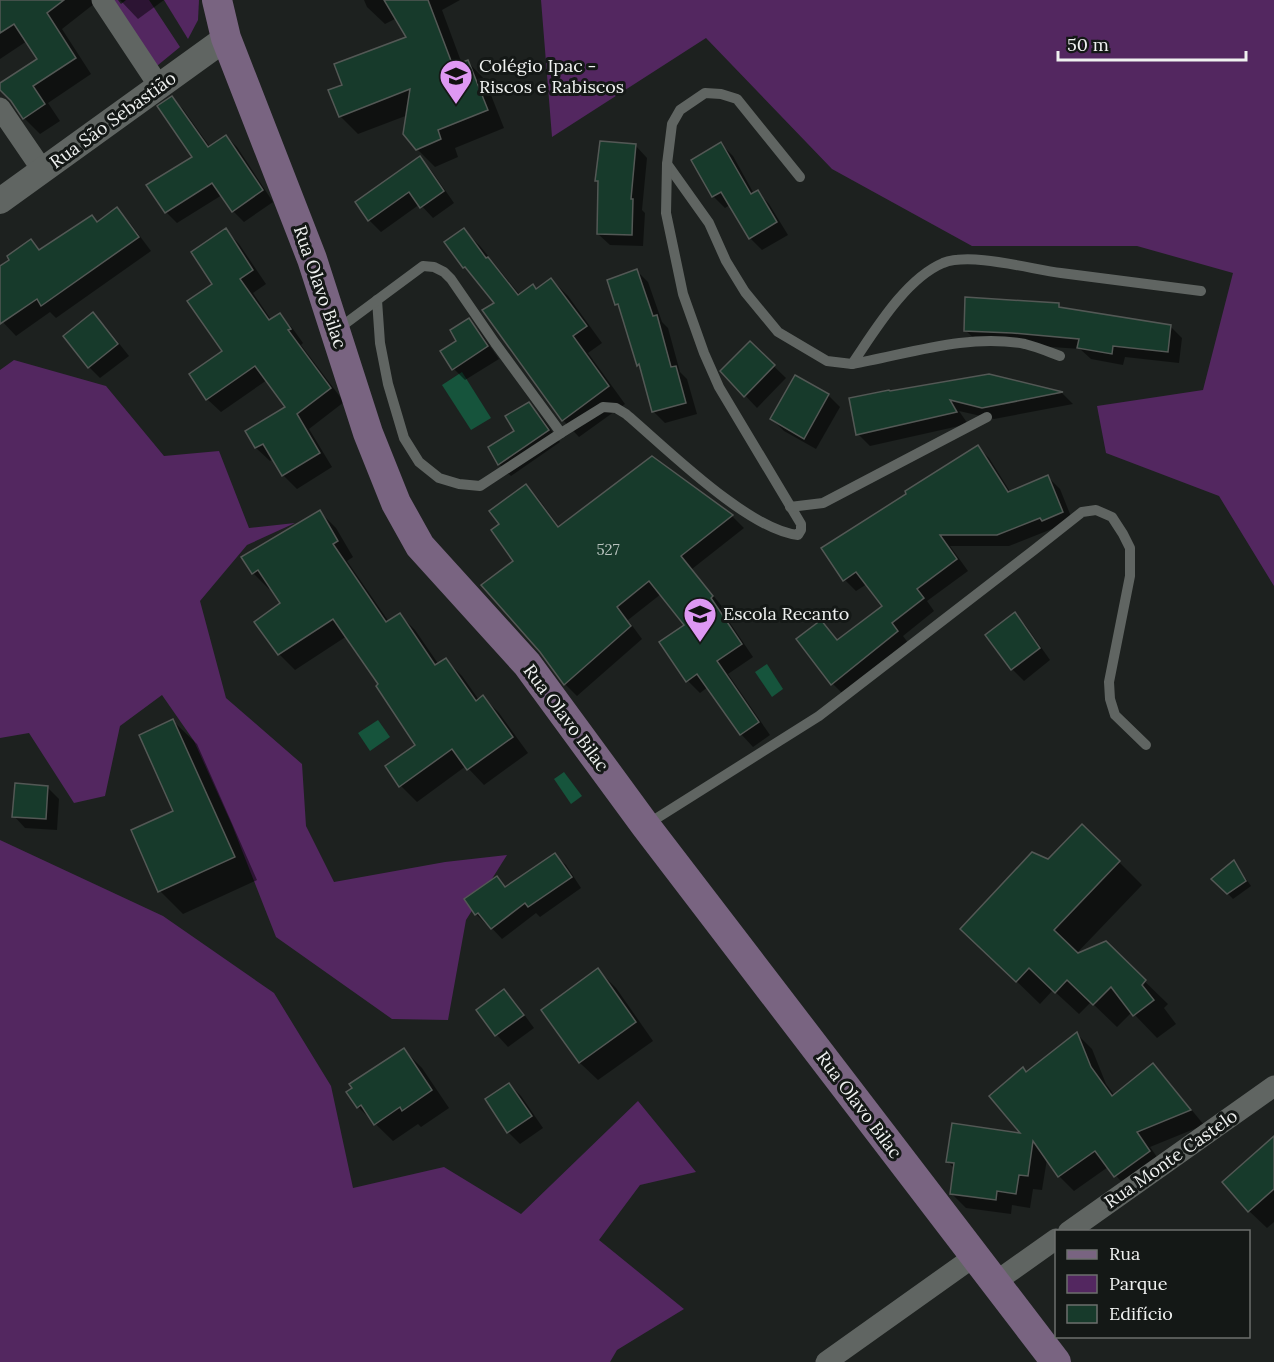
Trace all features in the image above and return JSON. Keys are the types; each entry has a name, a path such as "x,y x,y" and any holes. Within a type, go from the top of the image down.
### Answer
{"main road":[{"name":"Rua Olavo Bilac","path":"217,0 226,38 312,259 368,434 396,503 420,546 527,664 645,825 1056,1362"}],"street":[{"path":"102,0 159,86"},
{"name":"Rua São Sebastião","path":"0,201 226,38"},
{"path":"0,108 43,171"},
{"name":"Rua Monte Castelo","path":"1071,1230 1274,1086"},
{"path":"994,1283 1055,1240"},
{"path":"826,1362 975,1256"}],"lane":[{"path":"377,300 382,353 388,384 404,438 419,462 439,478 459,484 480,486 603,407 616,408 626,414 708,485 746,513 782,532 798,535 801,524 719,387 683,294 666,213 667,164 672,124 680,110 705,93 721,94 737,99 800,177"},
{"path":"667,164 709,223 726,261 745,292 778,332 827,361 852,364 944,345 998,341 1026,344 1060,356"},
{"path":"852,364 894,304 922,277 944,263 965,260 989,261 1060,273 1201,291"},
{"path":"335,331 423,266 434,267 444,272 457,287 561,432"},
{"path":"790,507 823,503 987,417"},
{"path":"645,825 819,716 1082,512 1096,510 1112,517 1130,548 1130,576 1109,682 1110,699 1115,715 1146,745"}],"green space":[{"path":"104,0 118,0 121,4 126,0 149,0 180,47 152,70"},
{"path":"164,0 199,0 198,20 188,39"},
{"path":"541,0 1274,0 1274,586 1219,496 1106,453 1097,406 1203,390 1233,273 1137,246 972,246 832,169 706,38 552,137"},
{"path":"14,360 106,386 164,456 219,451 249,528 295,523 247,545 200,601 226,698 302,764 306,826 334,882 445,862 507,855 466,920 448,1020 392,1019 276,937 232,825 194,741 162,695 120,726 105,796 74,803 29,733 0,738 0,370"},
{"path":"0,840 163,916 274,993 331,1086 353,1188 444,1167 521,1214 638,1101 696,1172 640,1185 599,1240 684,1309 617,1350 610,1362 0,1362"}],"shaded area":[{"path":"462,372 491,418 471,430 442,385"},
{"path":"767,664 783,689 772,697 755,672"},
{"path":"378,720 390,737 370,751 358,733"},
{"path":"564,772 582,796 571,804 554,779"}],"building":[{"path":"0,0 64,0 47,13 76,58 33,86 45,104 23,119 0,90 0,83 37,59 14,24 0,33"},
{"path":"384,0 428,0 453,66 468,60 488,110 438,130 441,139 416,150 403,134 410,89 339,117 328,90 342,85 334,64 406,37"},
{"path":"172,96 208,147 226,135 263,190 232,212 212,183 165,213 146,185 192,157 157,106"},
{"path":"600,141 636,144 631,199 633,199 632,235 597,234 598,181 595,181"},
{"path":"721,142 751,194 758,190 777,222 749,239 721,192 712,197 691,160"},
{"path":"420,156 444,191 420,208 409,192 368,221 355,202"},
{"path":"117,207 139,237 41,306 37,299 0,324 0,266 9,260 7,256 31,239 39,250 92,215 97,222"},
{"path":"226,228 253,270 240,279 269,320 280,313 291,329 288,330 331,388 297,414 320,453 282,476 263,444 255,448 245,431 285,407 255,366 206,400 189,374 222,351 187,301 212,284 191,252"},
{"path":"464,228 518,295 533,284 536,289 551,278 587,326 573,336 609,386 562,421 482,310 494,303 444,242"},
{"path":"637,269 653,316 657,315 671,367 676,366 686,403 652,412 639,364 637,366 618,304 615,305 607,280"},
{"path":"965,297 1059,303 1059,307 1171,325 1168,352 1113,346 1112,354 1077,348 1079,339 964,331"},
{"path":"93,312 118,344 88,368 63,336"},
{"path":"469,318 488,346 452,370 440,351 456,341 450,330"},
{"path":"750,341 775,365 744,397 720,371"},
{"path":"989,374 1063,392 982,408 950,400 957,412 856,435 849,398"},
{"path":"795,375 829,394 804,439 770,419"},
{"path":"529,402 549,430 498,465 488,447 514,431 505,416"},
{"path":"978,445 1008,492 1048,475 1063,512 1042,521 1040,518 997,535 940,535 957,559 917,589 924,598 892,623 898,631 831,685 796,639 821,620 837,640 882,606 856,572 843,581 821,548"},
{"path":"652,456 733,515 681,556 713,596 711,598 742,644 717,661 759,722 740,735 697,674 686,682 659,642 684,625 649,581 617,607 631,626 564,685 540,652 481,585 513,561 491,530 499,524 489,511 526,484 558,527"},
{"path":"320,510 338,541 333,544 386,622 400,613 435,665 446,658 476,701 483,695 513,737 467,770 452,749 399,787 385,766 415,745 376,686 378,684 333,619 278,655 254,622 280,603 258,570 252,574 241,557"},
{"path":"1015,612 1040,648 1011,670 985,635"},
{"path":"173,719 235,857 158,892 131,830 173,811 139,735"},
{"path":"15,783 48,786 46,819 12,817"},
{"path":"1082,824 1120,861 1054,930 1078,953 1106,941 1146,980 1142,985 1154,1000 1133,1016 1111,987 1093,1005 1067,980 1055,993 1029,968 1016,982 960,929 1032,852 1048,859"},
{"path":"555,853 572,877 528,907 525,903 491,929 478,913 475,915 464,899 497,876 505,887"},
{"path":"1234,860 1246,881 1227,894 1211,879"},
{"path":"598,968 636,1022 579,1063 541,1010"},
{"path":"504,989 524,1015 495,1036 476,1010"},
{"path":"1077,1032 1091,1067 1112,1096 1153,1063 1191,1110 1137,1132 1150,1151 1114,1177 1095,1151 1058,1177 1033,1141 1028,1176 1019,1175 1016,1194 997,1191 996,1200 950,1194 954,1163 946,1162 952,1123 1020,1133 989,1096 1023,1067 1026,1072"},
{"path":"404,1048 432,1090 402,1111 400,1107 374,1125 361,1105 357,1108 346,1092 352,1088 349,1084"},
{"path":"509,1083 532,1116 507,1133 485,1099"},
{"path":"1274,1136 1274,1189 1248,1212 1222,1182"}],"place":[{"name":"Colégio Ipac - Riscos e Rabiscos","path":"456,105"},
{"name":"Escola Recanto","path":"700,643"}]}
